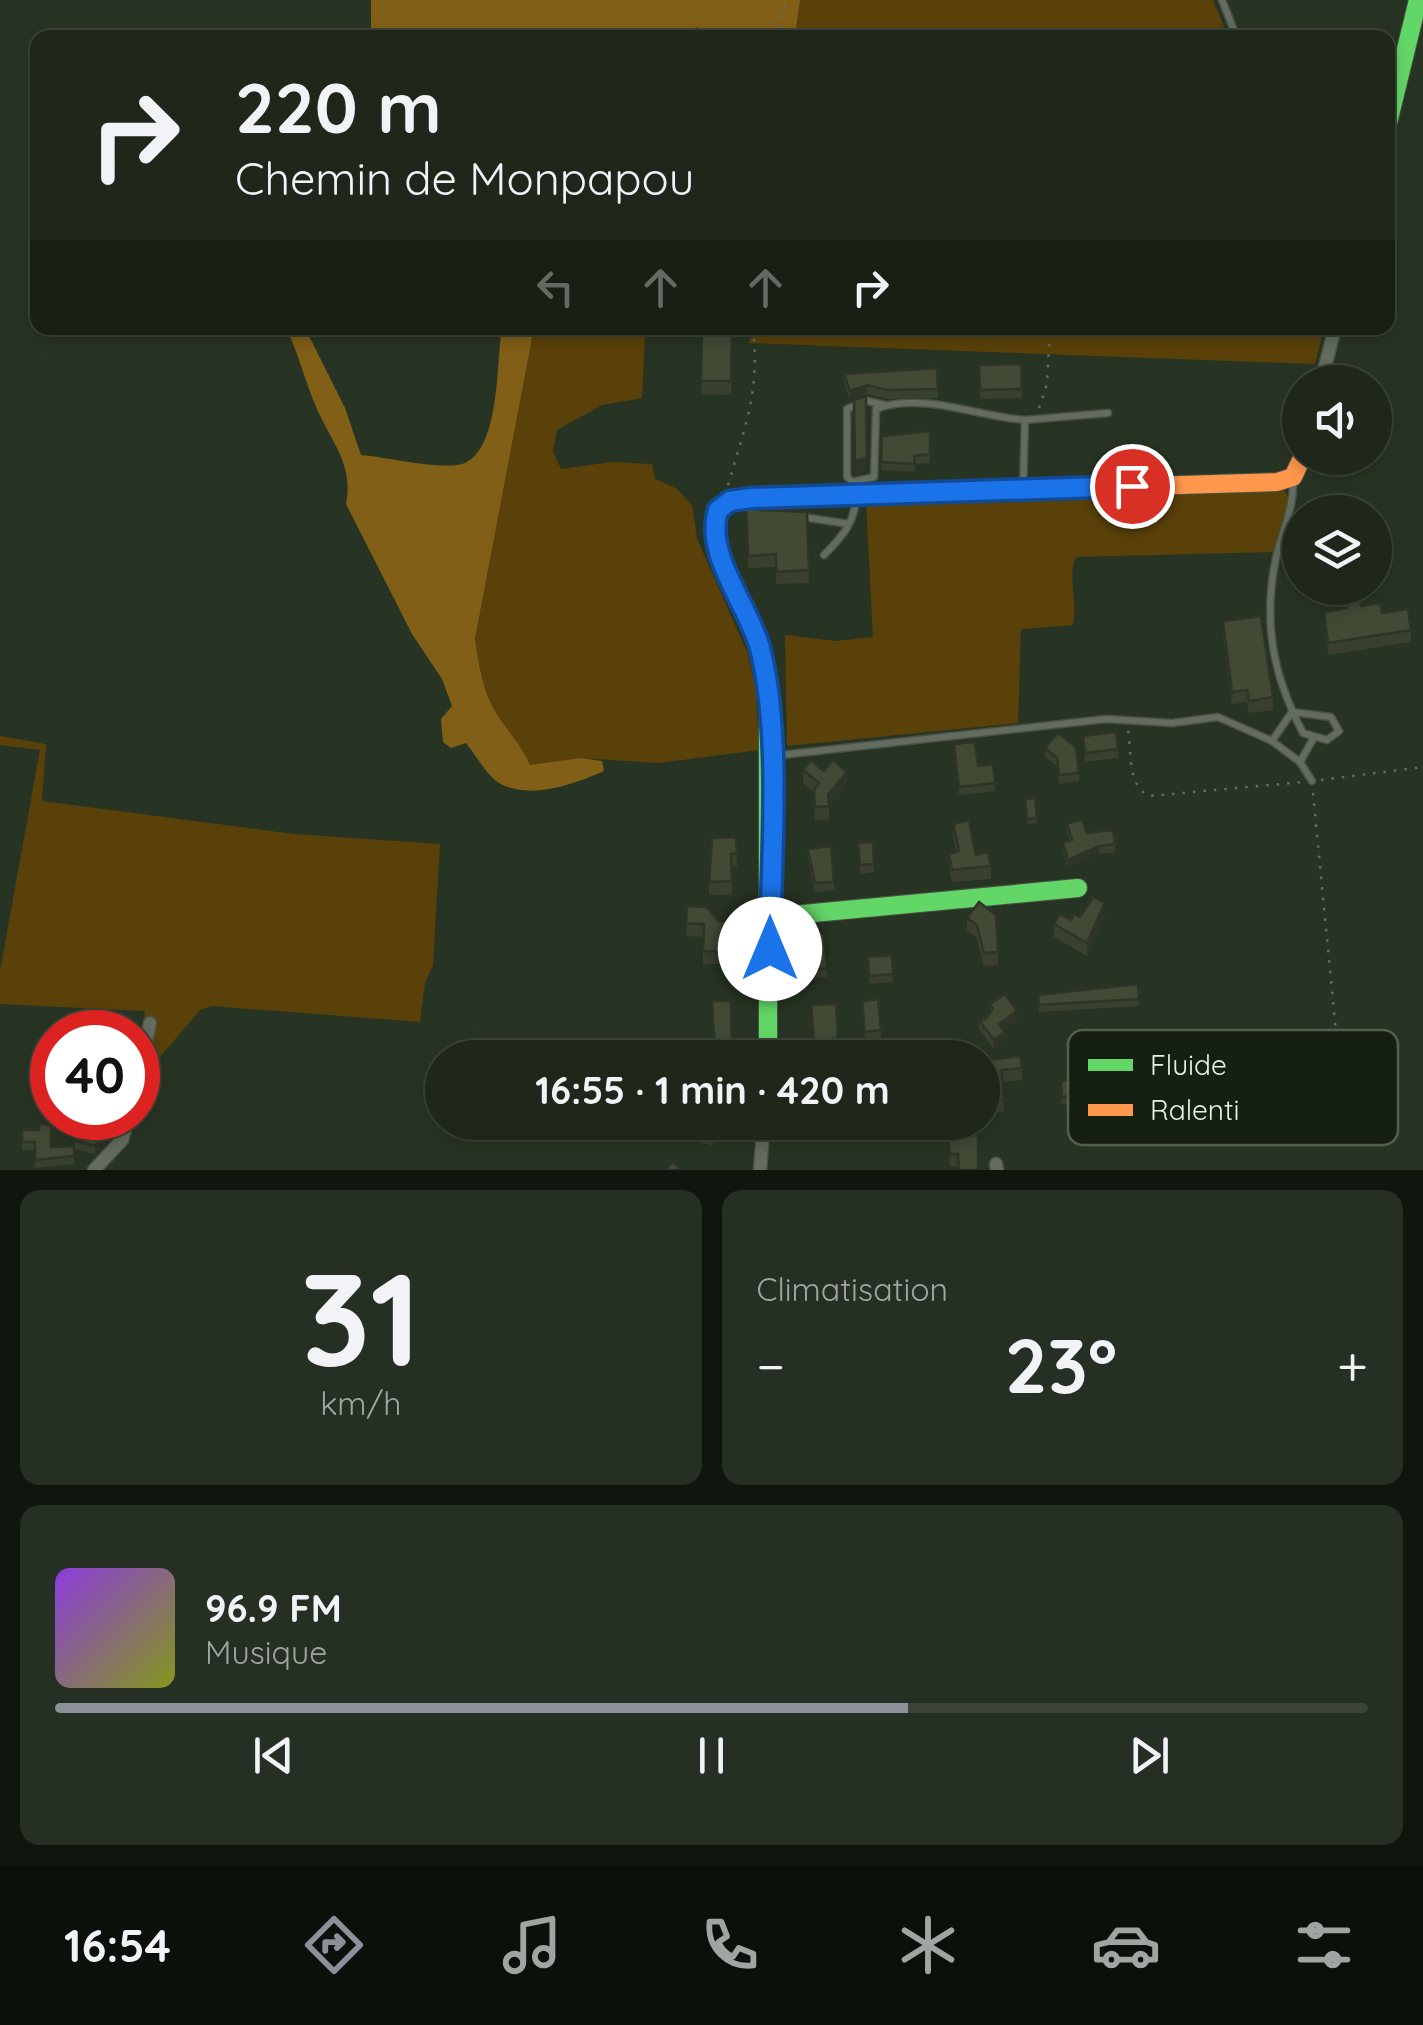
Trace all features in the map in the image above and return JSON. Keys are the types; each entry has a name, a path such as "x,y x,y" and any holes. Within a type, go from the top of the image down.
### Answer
{"street":[{"path":"1395,85 1418,0"},
{"path":"1326,365 1334,335"},
{"path":"768,1040 770,756 760,649 715,532 718,510 730,501 1277,482 1293,477"},
{"path":"771,917 1078,888"},
{"path":"94,1170 122,1140"},
{"path":"760,1170 762,1140"}],"lane":[{"path":"1222,0 1234,30"},
{"path":"885,405 876,409 874,476 853,482 848,477 847,409 867,401 885,405 940,405 988,418 1025,420 1108,413"},
{"path":"1023,490 1025,420"},
{"path":"1292,712 1322,714 1337,724 1339,731 1332,738 1312,739 1303,732 1292,712 1270,643 1269,595 1292,500 1293,477"},
{"path":"824,555 849,524 856,495"},
{"path":"803,517 849,524"},
{"path":"1272,741 1292,712"},
{"path":"770,756 1106,719 1172,723 1218,717 1272,741 1300,762 1312,781"},
{"path":"1300,762 1312,739"}],"path":[{"path":"780,30 786,0"},
{"path":"730,501 728,482 753,405 757,367 754,335"},
{"path":"1036,419 1047,384 1050,335"},
{"path":"1121,722 1128,731 1133,778 1139,791 1150,796 1423,766"},
{"path":"1312,781 1336,1030"}],"shaded area":[{"path":"371,0 800,0 796,30 371,30"},
{"path":"800,0 1213,0 1225,30 796,30"},
{"path":"289,335 308,335 345,408 361,455 452,465 475,456 484,442 494,404 501,335 533,335 475,639 489,699 530,765 581,758 602,761 604,771 550,789 521,790 496,781 466,743 451,748 443,742 441,719 452,706 442,679 412,634 346,504 344,466 317,409"},
{"path":"533,335 650,335 645,336 642,398 602,405 557,430 553,452 561,469 612,462 652,464 655,479 676,488 692,505 697,539 748,654 756,691 759,750 659,763 581,758 531,766 489,699 475,639"},
{"path":"752,335 1322,335 1315,364 748,343"},
{"path":"1282,488 1287,495 1282,495 1282,522 1273,552 1076,557 1072,573 1073,625 1021,629 1018,723 787,746 785,635 836,641 873,637 866,503"},
{"path":"0,736 46,744 42,801 294,834 440,844 433,965 425,983 420,1022 212,1006 200,1010 160,1057 160,1010 0,1004 0,971 40,750 0,745"}],"building":[{"path":"702,335 732,335 731,381 701,381"},
{"path":"1021,364 1022,389 980,390 979,365"},
{"path":"937,368 938,389 888,390 867,385 850,391 844,374"},
{"path":"866,396 867,458 855,461 854,400"},
{"path":"930,431 930,454 914,456 915,464 881,462 882,436"},
{"path":"760,501 760,510 807,512 809,570 776,572 776,554 748,556 746,502"},
{"path":"1380,605 1382,613 1408,609 1411,630 1328,643 1324,612"},
{"path":"1261,616 1273,697 1249,701 1247,690 1232,692 1223,621"},
{"path":"1116,732 1118,749 1085,753 1083,736"},
{"path":"1058,733 1076,747 1079,773 1059,775 1057,758 1045,748"},
{"path":"975,742 978,766 993,764 995,783 959,787 954,744"},
{"path":"811,760 824,771 833,760 847,772 828,795 829,806 815,807 814,790 819,783 803,770"},
{"path":"1035,798 1037,818 1027,819 1025,799"},
{"path":"1082,819 1087,833 1113,830 1115,844 1099,846 1068,860 1063,843 1072,840 1067,824"},
{"path":"969,820 976,855 988,852 991,866 952,870 949,854 959,851 953,824"},
{"path":"736,837 737,853 731,854 732,881 709,882 712,838"},
{"path":"873,842 874,864 860,865 858,843"},
{"path":"831,846 834,882 815,883 808,849"},
{"path":"1093,897 1105,903 1087,943 1054,924 1060,914 1071,920 1074,914 1080,917"},
{"path":"979,902 996,915 998,952 984,953 977,925 967,918"},
{"path":"687,906 706,907 719,921 748,922 747,938 721,937 720,952 703,951 704,924 686,923"},
{"path":"824,933 827,968 808,970 805,935"},
{"path":"892,955 893,974 869,976 868,957"},
{"path":"1138,984 1139,999 1039,1005 1038,995"},
{"path":"1005,994 1017,1011 999,1024 1005,1032 994,1040 979,1020 986,1019 993,1008 990,1004"},
{"path":"878,999 881,1030 865,1032 862,1001"},
{"path":"712,1001 731,1001 732,1040 714,1040"},
{"path":"836,1004 838,1038 814,1040 811,1005"},
{"path":"1020,1056 1022,1068 1001,1070 1004,1100 1000,1100 1000,1059"},
{"path":"1068,1080 1068,1096 1062,1097 1061,1081"},
{"path":"22,1130 30,1130 30,1140 51,1140 51,1147 74,1146 74,1156 35,1160 35,1142 22,1142"},
{"path":"75,1140 98,1140 95,1146"},
{"path":"948,1140 978,1140 978,1170 959,1170 958,1154 950,1154"},
{"path":"673,1162 681,1170 665,1170"}],"traffic: fast":[{"path":"1395,94 1418,0"},
{"path":"768,1040 768,700 755,632 718,548 715,520 723,505 751,498 1081,488"},
{"path":"771,917 1078,888"}],"traffic: slow":[{"path":"1081,488 1277,482 1294,475"}],"route":[{"path":"770,949 768,700 755,632 718,548 718,510 730,501 751,498 1132,486"}]}
